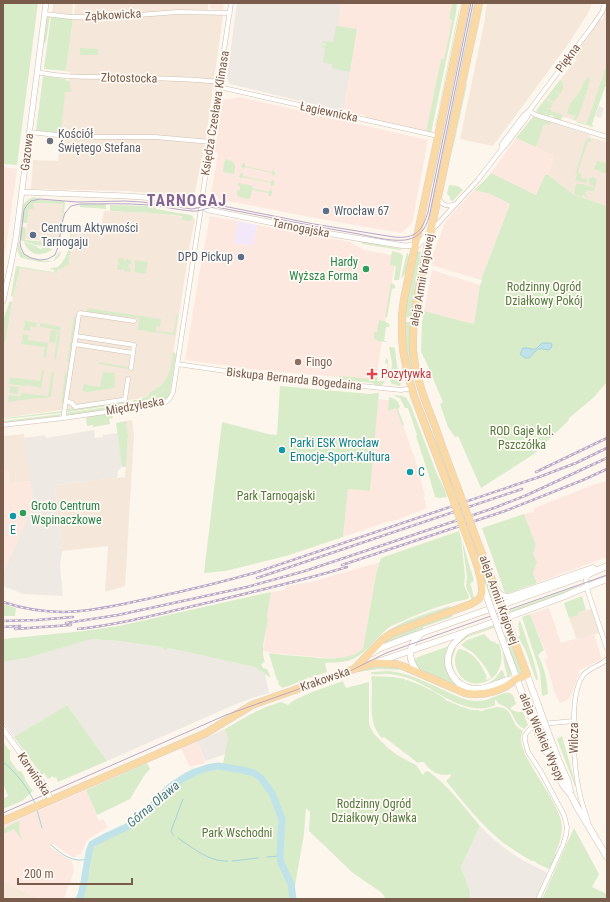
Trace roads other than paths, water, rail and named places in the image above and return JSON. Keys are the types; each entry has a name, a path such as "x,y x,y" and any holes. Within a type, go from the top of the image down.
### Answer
{"main road":[{"name":"aleja Armii Krajowej","path":"466,3 404,299 402,337 407,372 412,388 473,552 488,600 517,679"},
{"name":"aleja Armii Krajowej","path":"479,3 414,316 413,349 420,386 527,675"},
{"path":"402,315 406,320 412,320 414,316"},
{"path":"412,388 420,386"},
{"path":"499,596 512,597 589,569 607,567"},
{"name":"Krakowska","path":"363,658 378,649 607,567"},
{"name":"Krakowska","path":"3,821 210,731 252,705 467,631 565,596 607,579"},
{"path":"354,669 363,658 389,635 404,628 471,604 482,594 482,581"},
{"path":"467,631 454,643 449,654 449,668 453,677 458,683 468,688 478,689 508,680 517,679"},
{"path":"417,671 412,662 410,651 413,642 422,633"},
{"path":"375,663 398,665 417,671 461,692 472,695 483,694 498,689 527,675"},
{"name":"aleja Wielkiej Wyspy","path":"527,675 568,782 576,807 607,857"},
{"name":"aleja Wielkiej Wyspy","path":"517,679 538,734 563,785 571,795"}],"street":[{"name":"Gazowa","path":"3,301 12,259 22,192 46,3"},
{"name":"Księdza Czesława Klimasa","path":"177,364 231,3"},
{"name":"Piękna","path":"431,231 478,180 505,146 601,14 605,3"},
{"name":"Ząbkowicka","path":"45,14 113,17 177,12 230,13"},
{"name":"Złotostocka","path":"38,72 60,76 198,80 219,85"},
{"name":"Łagiewnicka","path":"219,85 438,136"},
{"path":"529,111 536,115 607,137"},
{"path":"29,132 76,137 156,137 211,142"},
{"name":"Tarnogajska","path":"22,192 138,196 168,199 193,203 209,210 315,231 405,246 416,245"},
{"path":"438,197 441,203 447,206 456,204"},
{"path":"426,258 424,252 416,245 431,231"},
{"path":"405,246 412,258"},
{"path":"64,418 79,314 134,321"},
{"path":"76,336 134,345 131,368"},
{"path":"74,344 133,353"},
{"name":"Biskupa Bernarda Bogedaina","path":"177,364 212,370 290,379 401,390 412,388"},
{"name":"Międzyleska","path":"3,425 64,418 165,403 169,400 173,392 177,364"},
{"name":"Międzyleska","path":"66,402 72,402 75,407 125,399 128,379"},
{"path":"594,572 586,578 586,581 607,649"},
{"name":"Wilcza","path":"590,829 577,782 574,756 574,708 577,691 582,677 589,670 603,663 607,659"},
{"path":"538,899 560,853 566,835 566,827 564,815 541,772 528,752 524,741 528,730 536,725 574,721"},
{"name":"Karwińska","path":"3,730 44,785 51,800"}],"water":[{"path":"542,343 551,343 551,348 549,350 539,349 529,358 520,354 523,348 536,349"}],"waterway":[{"path":"3,762 13,771 29,791 35,803"},
{"name":"Górna Oława","path":"79,899 92,844 131,825 143,816 170,787 185,777 195,772 218,766 254,773 261,778 272,793 282,819 281,863 291,884 293,899"},
{"path":"173,835 171,831 183,799"},
{"path":"37,810 42,828"},
{"path":"178,838 208,857 221,861 228,861"},
{"path":"51,845 72,859 88,859"},
{"path":"267,857 280,856"},
{"path":"232,861 258,858"}],"tram line":[{"path":"471,3 428,212 420,229 413,235 408,237 394,237 314,224 218,205 192,209 142,202 77,202 40,199 31,201 24,210 20,243 24,254 31,258 40,260 48,259 55,255 65,213 71,206 80,204 140,204 195,211 216,207 385,239 404,240 418,235 424,229 430,213 473,3"},
{"path":"3,813 226,715 352,670 386,653 607,575"}],"railway":[{"path":"536,472 607,438"},
{"path":"3,602 23,608 43,611 80,611 117,606 218,583 254,573 539,477 576,463 607,448"},
{"path":"66,623 118,615 247,587 305,571 494,508 527,495 607,458"},
{"path":"342,565 505,511 607,469"},
{"path":"257,578 522,489"},
{"path":"78,629 159,614 277,586 347,567"},
{"path":"3,621 73,617"},
{"path":"15,629 71,625"},
{"path":"3,627 20,626"}],"place":[{"name":"Kościół Świętego Stefana","path":"50,141"},
{"name":"Wrocław 67","path":"326,211"},
{"name":"Centrum Aktywności Tarnogaju","path":"33,235"},
{"name":"DPD Pickup","path":"241,257"},
{"name":"Hardy Wyższa Forma","path":"366,269"},
{"name":"Fingo","path":"298,362"},
{"name":"Pozytywka","path":"372,374"},
{"name":"Parki ESK Wrocław Emocje-Sport-Kultura","path":"282,450"},
{"name":"C","path":"410,472"},
{"name":"Groto Centrum Wspinaczkowe","path":"23,513"},
{"name":"E","path":"13,516"}],"district":[{"name":"TARNOGAJ","path":"187,200"}],"park label":[{"name":"Rodzinny Ogród Działkowy Pokój","path":"544,294"},
{"name":"ROD Gaje kol. Pszczółka","path":"522,438"},
{"name":"Park Tarnogajski","path":"276,496"},
{"name":"Rodzinny Ogród Działkowy Oławka","path":"374,811"},
{"name":"Park Wschodni","path":"237,833"}]}
